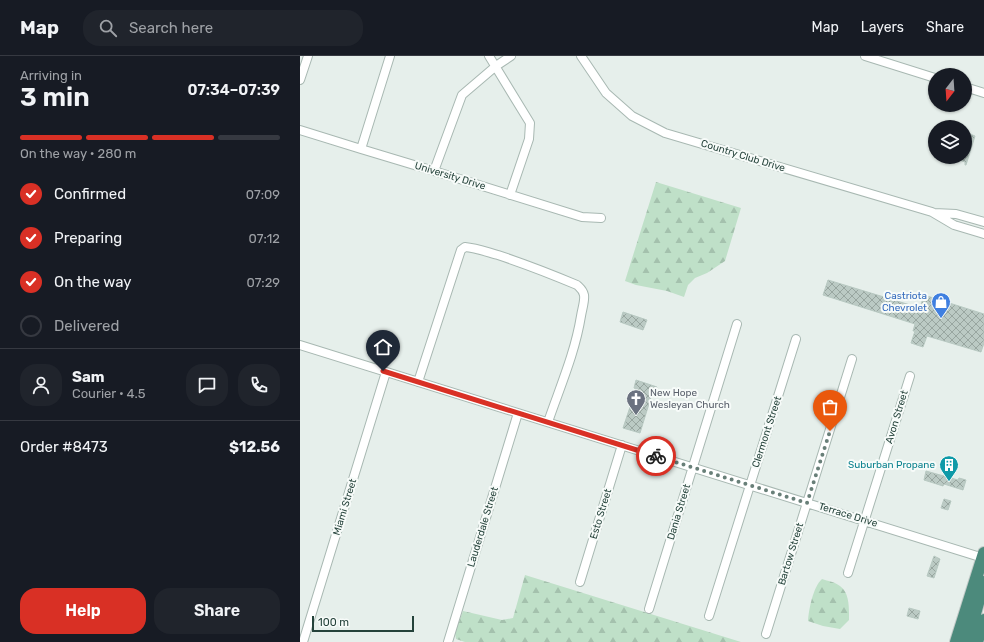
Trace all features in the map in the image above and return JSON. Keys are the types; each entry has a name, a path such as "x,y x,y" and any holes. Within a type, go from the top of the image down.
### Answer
{"highway":[{"path":"956,642 983,556"},
{"path":"967,642 984,582"},
{"path":"977,642 984,620"}],"street":[{"path":"300,80 308,56"},
{"path":"361,149 390,56"},
{"path":"489,56 530,122 529,140 510,195"},
{"path":"434,171 462,95 496,66 511,56"},
{"name":"Country Club Drive","path":"581,56 606,93 632,116 665,132 932,212 956,214 984,222"},
{"path":"865,56 928,76"},
{"path":"972,89 984,93"},
{"name":"University Drive","path":"300,130 582,217 601,218"},
{"name":"Country Club Drive","path":"932,212 954,225 984,234"},
{"path":"418,382 461,250 465,247 472,248 508,259 577,285 584,294 579,330 548,422"},
{"name":"Dania Street","path":"649,609 737,324"},
{"name":"Clermont Street","path":"709,616 796,339"},
{"name":"Terrace Drive","path":"300,345 807,503 983,556"},
{"name":"Bartow Street","path":"766,634 852,359"},
{"name":"Miami Street","path":"303,642 386,372"},
{"name":"Avon Street","path":"848,573 910,376"},
{"name":"Lauderdale Street","path":"448,642 518,413"},
{"name":"Esto Street","path":"580,582 622,445"}],"green space":[{"path":"656,182 741,208 725,261 707,273 695,278 688,285 684,297 667,291 636,285 625,281"},
{"path":"525,575 741,642 465,642 456,639 455,633 463,611 502,620 513,618"},
{"path":"822,579 840,586 846,593 849,606 849,620 840,629 823,626 808,621 810,605 816,587"}],"building":[{"path":"972,135 975,136 972,146"},
{"name":"Castriota Chevrolet","path":"828,280 920,308 924,295 984,314 984,343 981,352 927,336 923,347 911,343 915,331 913,331 915,324 823,295"},
{"path":"623,312 647,320 643,330 620,322"},
{"name":"New Hope Wesleyan Church","path":"636,380 657,387 655,394 652,394 640,433 623,428 636,389 634,388"},
{"name":"Suburban Propane","path":"926,471 958,480 959,478 966,480 963,490 924,480"},
{"path":"944,499 951,501 948,510 941,508"},
{"path":"934,556 940,559 934,578 927,576"},
{"path":"909,608 920,611 918,619 907,616"}],"way so far":[{"path":"656,456 807,503 830,431"}],"place":[{"name":"Castriota Chevrolet","path":"941,319"},
{"name":"New Hope Wesleyan Church","path":"636,416"},
{"name":"Suburban Propane","path":"949,482"}],"route":[{"path":"383,371 656,456"}]}
